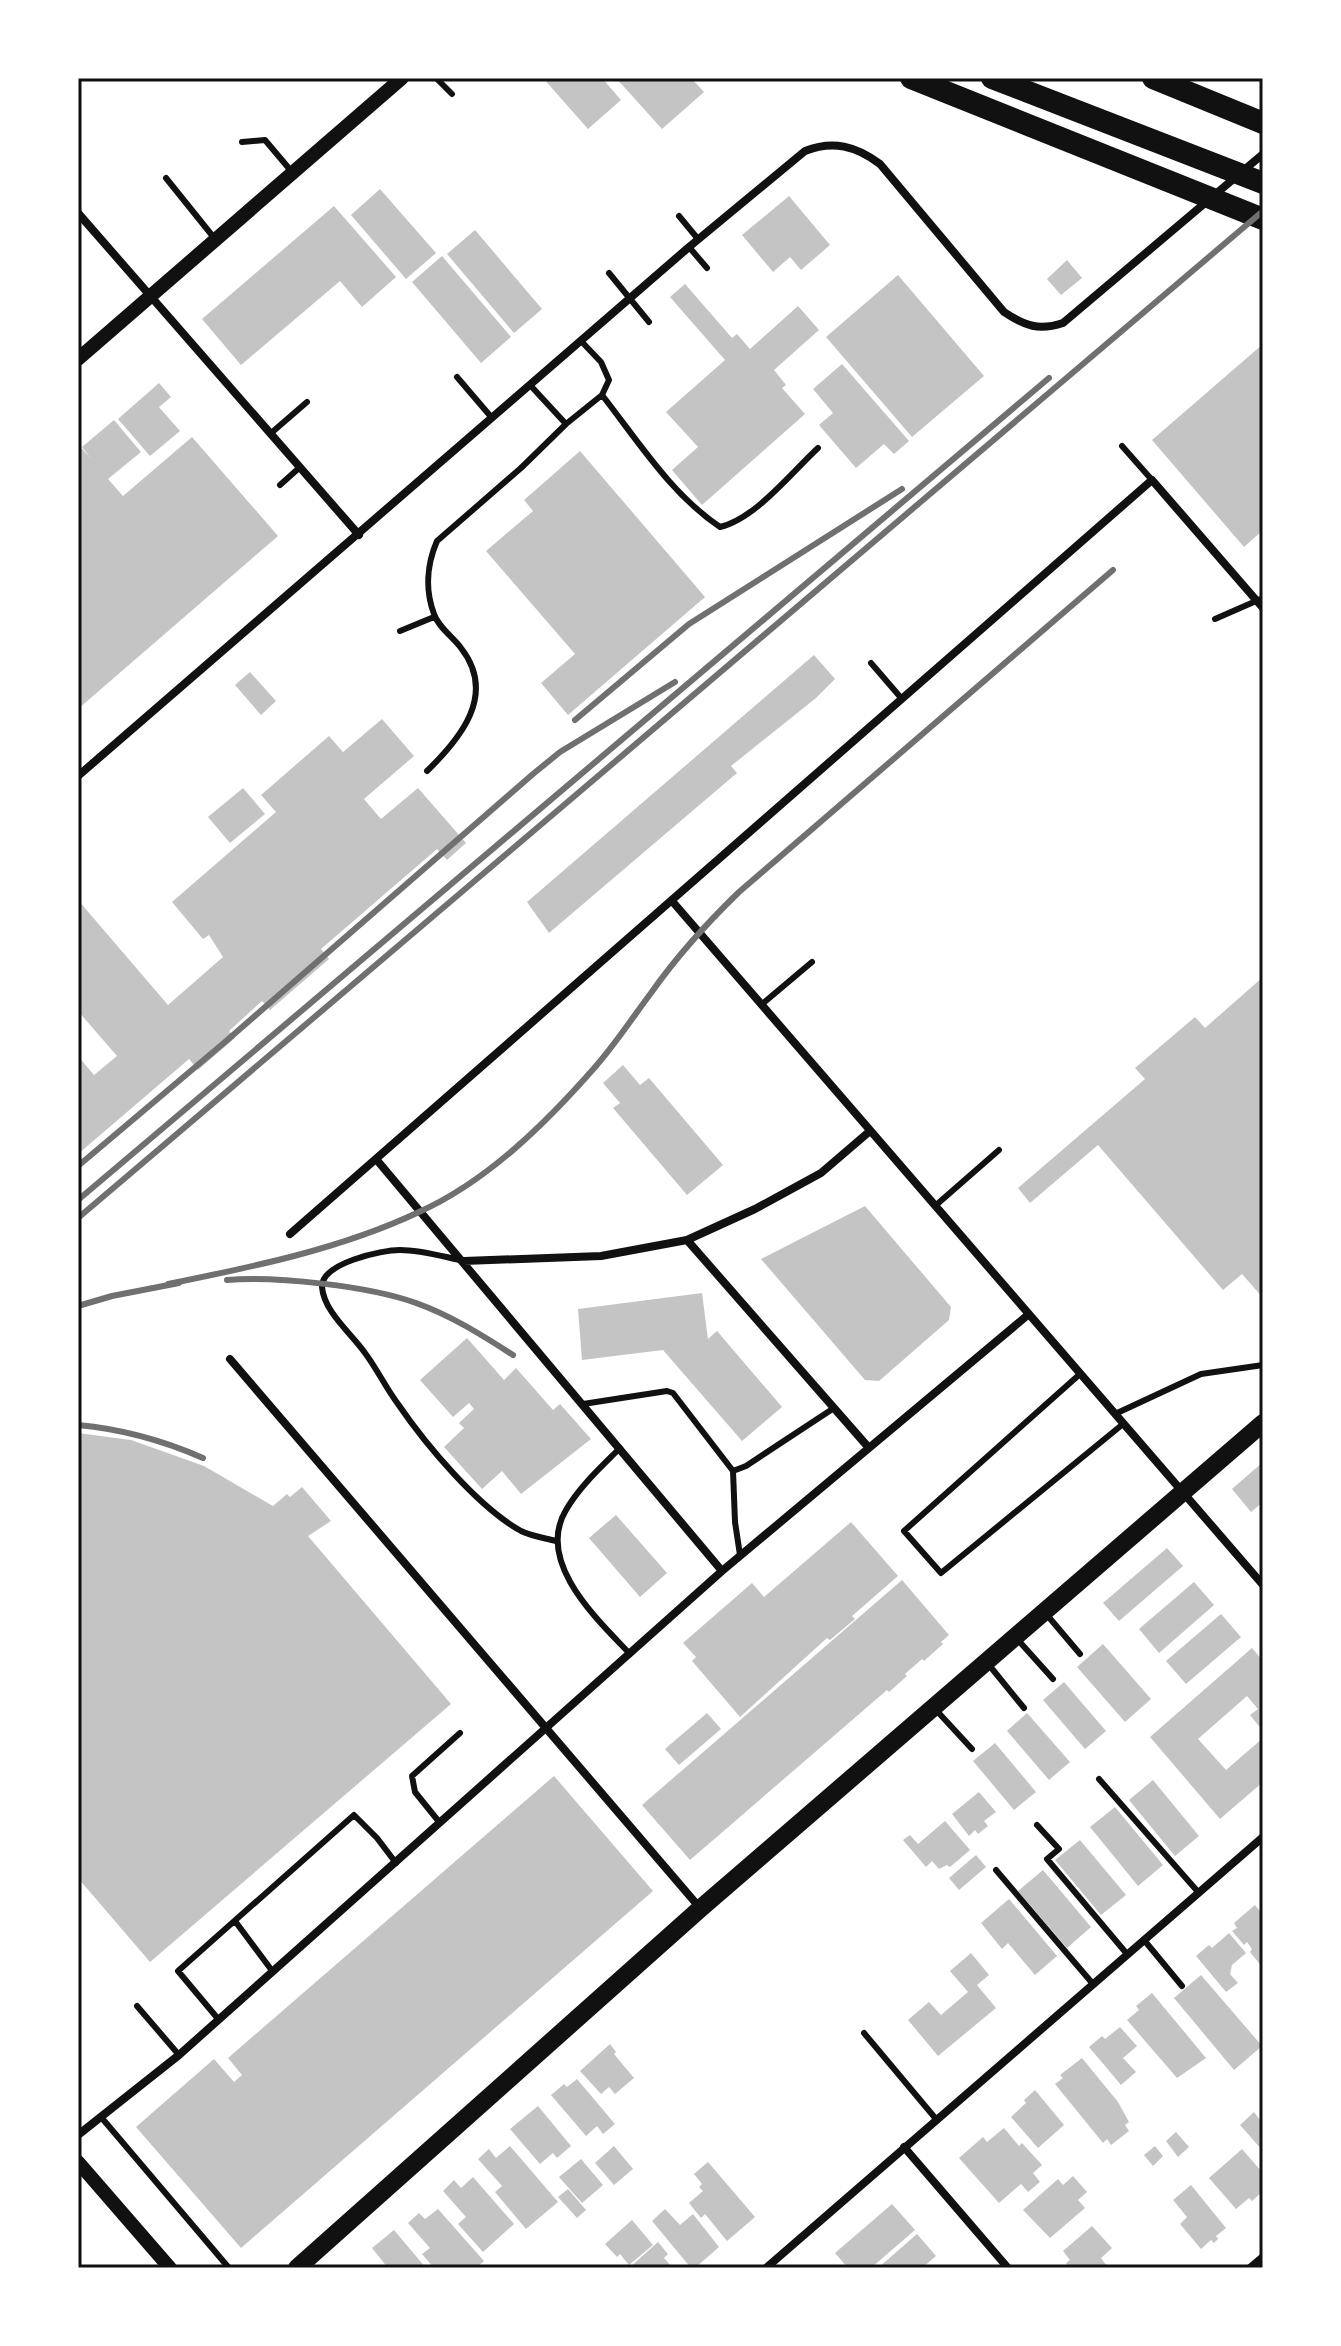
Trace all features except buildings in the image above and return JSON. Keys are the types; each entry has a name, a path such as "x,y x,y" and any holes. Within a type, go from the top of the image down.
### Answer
{"highway":[{"path":"911,78 1263,219"},
{"path":"992,78 1263,183"},
{"path":"1153,78 1263,123"}],"main road":[{"path":"297,2268 701,1908 1263,1423"}],"street":[{"path":"78,359 402,78"},
{"path":"78,776 698,239 805,151 826,145 852,147 880,164 1004,312 1036,329 1063,323 1263,154"},
{"path":"78,213 359,535"},
{"path":"290,1234 1152,480 1261,603"},
{"path":"672,901 1263,1585"},
{"path":"464,1261 601,1256 687,1240 755,1209 821,1173 870,1131"},
{"path":"376,1159 722,1571"},
{"path":"687,1240 869,1448"},
{"path":"78,2135 219,2020 722,1571 1029,1314"},
{"path":"230,1359 701,1908"},
{"path":"766,2268 1263,1837"},
{"path":"904,2147 1008,2268"},
{"path":"78,2162 170,2268"},
{"path":"1250,2268 1263,2257"}],"lane":[{"path":"436,78 452,94"},
{"path":"242,142 265,140 292,172"},
{"path":"166,178 215,239"},
{"path":"679,216 698,239"},
{"path":"689,247 707,268"},
{"path":"609,273 649,322"},
{"path":"427,771 451,748 472,715 477,676 463,650 434,617 428,583 430,557 437,541 602,395 609,380 601,362 581,341"},
{"path":"457,377 492,418"},
{"path":"530,385 566,424"},
{"path":"602,395 678,492 703,516 720,527 734,524 749,514 818,448"},
{"path":"270,434 307,402"},
{"path":"1122,446 1152,480"},
{"path":"280,485 299,468"},
{"path":"1215,619 1261,603"},
{"path":"400,631 434,617"},
{"path":"871,663 902,699"},
{"path":"761,1005 812,962"},
{"path":"935,1206 999,1150"},
{"path":"464,1261 399,1250 368,1255 341,1265 326,1275 322,1285 328,1305 366,1354 399,1406 459,1479 499,1516 523,1532 556,1541"},
{"path":"1115,1414 1201,1374 1263,1365"},
{"path":"1080,1374 904,1531 941,1573 1123,1424"},
{"path":"583,1404 667,1391 673,1393 733,1471 740,1556"},
{"path":"733,1471 746,1466 834,1408"},
{"path":"620,1448 567,1509 556,1541 562,1564 588,1608 630,1654"},
{"path":"1045,1612 1080,1654"},
{"path":"1016,1637 1053,1679"},
{"path":"986,1662 1024,1708"},
{"path":"934,1707 972,1749"},
{"path":"440,1823 415,1792 412,1776 460,1733"},
{"path":"1099,1779 1199,1893"},
{"path":"219,2020 178,1971 354,1815 396,1863"},
{"path":"1037,1825 1059,1849 1047,1859 1127,1954"},
{"path":"996,1870 1093,1984"},
{"path":"235,1921 273,1972"},
{"path":"1144,1940 1182,1986"},
{"path":"137,2006 179,2055"},
{"path":"864,2033 936,2119"},
{"path":"101,2117 229,2268"}],"railway":[{"path":"78,1218 1263,211"},
{"path":"78,1200 1049,378"},
{"path":"575,720 689,624 902,489"},
{"path":"168,1284 264,1264 359,1236 419,1212 469,1184 492,1167 537,1129 577,1087 682,953 739,892 1113,570"},
{"path":"78,1166 560,752 675,682"},
{"path":"227,1280 322,1284 396,1297 453,1319 513,1355"},
{"path":"78,1306 179,1283"},
{"path":"78,1425 142,1436 203,1458"}]}
